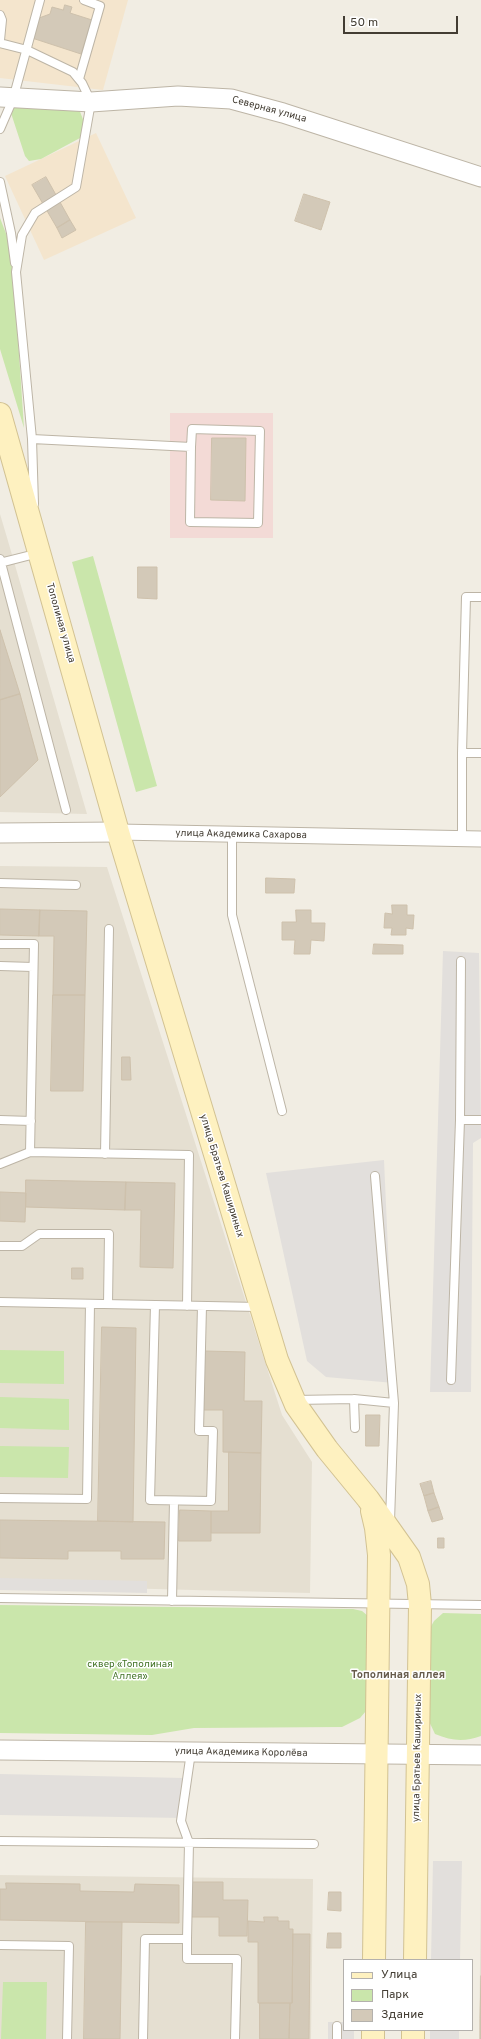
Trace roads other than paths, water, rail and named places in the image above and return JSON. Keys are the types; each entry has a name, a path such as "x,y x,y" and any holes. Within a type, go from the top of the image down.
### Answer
{"main road":[{"name":"Тополиная улица","path":"0,414 38,544 118,832"},
{"name":"улица Братьев Кашириных","path":"118,832 277,1360 294,1400 326,1448 368,1498 409,1557 418,1584 420,1605 415,1959"},
{"name":"улица Братьев Кашириных","path":"368,1498 376,1528 380,1555 374,1959"}],"street":[{"name":"Северная улица","path":"7,98 91,102 178,96 231,99 283,113 481,177"},
{"name":"улица Академика Сахарова","path":"0,832 118,832 481,839"},
{"name":"улица Академика Королёва","path":"0,1750 481,1756"}],"lane":[{"path":"0,129 7,98 27,50 40,0"},
{"path":"79,79 100,6 84,0"},
{"path":"0,15 2,20 0,42 27,50 73,72 79,79 91,102 76,187 35,213 22,235 16,272"},
{"path":"0,186 11,233 16,272 32,439 38,544 0,562 66,810"},
{"path":"192,429 260,430 258,524 190,522 191,448 192,429"},
{"path":"32,439 191,448"},
{"path":"462,839 462,753 466,597 481,597"},
{"path":"462,753 481,753"},
{"path":"232,835 232,915 282,1111"},
{"path":"0,884 76,885"},
{"path":"105,1154 109,929"},
{"path":"0,944 34,944 30,1152"},
{"path":"451,1380 460,1120 461,961"},
{"path":"0,966 33,967"},
{"path":"0,1120 31,1121"},
{"path":"460,1120 481,1120"},
{"path":"0,1164 30,1152 189,1155 187,1306"},
{"path":"375,1176 394,1403 390,1530"},
{"path":"0,1246 22,1246 39,1234 109,1234 108,1304"},
{"path":"0,1302 260,1307"},
{"path":"0,1498 87,1499 90,1304"},
{"path":"154,1305 150,1500 212,1501 213,1431 199,1431 202,1306"},
{"path":"294,1400 354,1399 394,1403"},
{"path":"354,1399 355,1428"},
{"path":"172,1601 174,1500"},
{"path":"0,1598 481,1605"},
{"path":"191,1752 182,1821 189,1843 187,1959 237,1959 235,2039"},
{"path":"0,1841 314,1844"},
{"path":"143,2039 145,1939 187,1939"},
{"path":"0,1945 69,1946 67,2039"},
{"path":"337,2026 337,2039"}],"district":[{"name":"Тополиная аллея","path":"398,1676"}],"park label":[{"name":"сквер «Тополиная Аллея»","path":"130,1670"}]}
